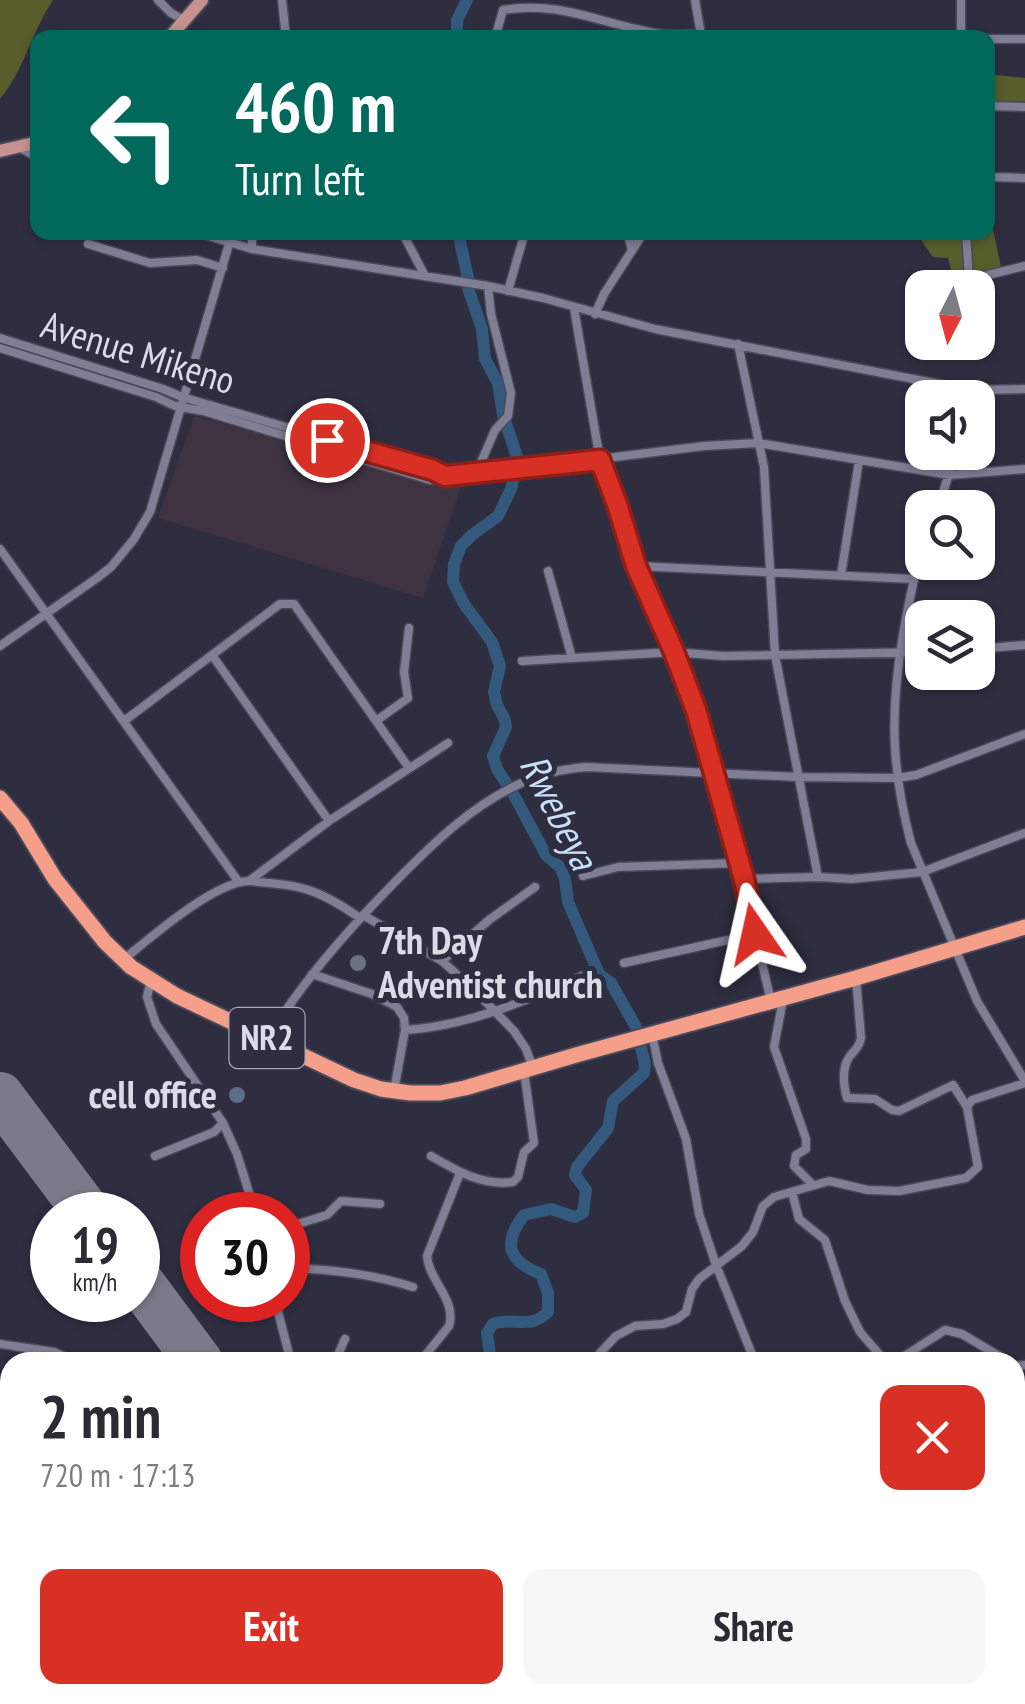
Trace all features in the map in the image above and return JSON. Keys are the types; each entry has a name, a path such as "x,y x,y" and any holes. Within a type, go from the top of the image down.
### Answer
{"highway":[{"name":"NR2","path":"0,798 55,879 123,960 177,996 354,1080 394,1091 440,1093 529,1070 1025,926"}],"main road":[{"path":"176,30 202,0"},
{"path":"0,151 30,144"}],"street":[{"path":"158,0 184,20"},
{"path":"282,0 285,30"},
{"path":"695,0 700,30"},
{"path":"961,0 962,30"},
{"path":"497,30 503,5 554,4 583,5 652,30"},
{"path":"995,39 1025,39"},
{"path":"995,106 1025,107"},
{"path":"20,147 30,153"},
{"path":"995,177 1025,178"},
{"path":"218,240 252,249 508,290 655,329 905,380"},
{"path":"252,240 252,249"},
{"path":"406,240 425,276"},
{"path":"508,290 523,240"},
{"path":"629,240 632,250"},
{"path":"595,314 639,240"},
{"path":"966,240 968,270"},
{"path":"88,244 150,263 197,260 223,268"},
{"path":"0,646 96,578 134,539 156,496 229,244"},
{"path":"995,274 1025,266"},
{"path":"476,474 497,428 508,416 511,393 490,314 488,286"},
{"path":"574,308 600,460 636,566 696,710 715,772 755,934 778,1000 774,1047 806,1139 806,1149 796,1155 794,1166 813,1185"},
{"name":"Avenue Mikeno","path":"0,338 163,389 181,402"},
{"path":"738,344 766,492 774,655 818,877"},
{"name":"Avenue Mikeno","path":"0,348 430,480 704,446 758,443 950,475 1025,470"},
{"path":"995,392 1025,389"},
{"path":"841,575 858,461"},
{"path":"945,490 951,470"},
{"path":"0,549 243,881 301,886 334,900 442,961 514,1031 526,1050 534,1143 524,1152 518,1177 502,1184 479,1180 431,1156"},
{"path":"636,566 905,579"},
{"path":"548,571 572,658"},
{"path":"912,580 894,696 894,747 910,842 977,1001 1025,1082 972,1100 968,1108"},
{"path":"124,720 280,604 294,604 409,768"},
{"path":"376,721 408,698 404,678 409,628"},
{"path":"995,648 1025,645"},
{"path":"522,661 674,652 722,656 905,654"},
{"path":"212,656 329,821"},
{"path":"268,1039 312,974 361,916 430,846 497,796 528,780 586,767 898,778 916,776 1025,734"},
{"path":"123,960 194,905 243,881 448,743"},
{"path":"744,879 852,880 922,872 1025,833"},
{"path":"583,876 618,867 740,863"},
{"path":"442,961 535,887"},
{"path":"624,963 755,934"},
{"path":"312,974 372,994 392,1004 404,1018 394,1091"},
{"path":"405,1030 450,1024 494,1012 582,976"},
{"path":"601,1352 616,1336 635,1326 663,1324 686,1312 692,1289 742,1246 753,1232 763,1206 774,1197 829,1181 899,1192 966,1178 978,1167 968,1108 953,1085 899,1111 874,1099 847,1098 843,1086 846,1062 860,1047 861,1038 856,978"},
{"path":"150,980 147,997 156,1024 223,1124 249,1192"},
{"path":"649,1035 686,1139 699,1214 752,1352"},
{"path":"156,1156 214,1132 223,1124"},
{"path":"428,1352 452,1320 427,1256 460,1173"},
{"path":"792,1192 800,1218 825,1240 845,1301 860,1332 877,1352"},
{"path":"310,1220 327,1214 341,1201 380,1204"},
{"path":"310,1269 413,1286"},
{"path":"281,1322 289,1352"},
{"path":"911,1352 946,1330 962,1334 992,1352"},
{"path":"339,1352 345,1339"},
{"path":"0,1344 54,1352"}],"shaded area":[{"path":"194,416 461,487 423,598 158,518"}],"green space":[{"path":"0,0 53,0 36,30 30,30 30,44 0,99"},
{"path":"995,75 1025,78 1025,102 995,101"},
{"path":"995,239 1001,267 971,270 970,240"},
{"path":"921,240 963,240 966,270 951,270 948,258 933,257"}],"waterway":[{"name":"Rwebeya","path":"457,30 457,20 467,0"},
{"name":"Rwebeya","path":"460,240 468,278"},
{"name":"Rwebeya","path":"468,288 482,329 485,359 498,383 503,415 518,460 511,489 498,516 461,546 453,582 492,642 500,666 494,692 506,727 493,756 497,769 546,855 561,868 568,902 599,974 611,983 636,1027 645,1064 644,1073 613,1101 608,1128 577,1167 575,1175 586,1190 583,1213 575,1217 551,1209 524,1215 517,1225 512,1250 521,1263 541,1274 548,1293 548,1312 534,1321 493,1324 487,1333 490,1352"}],"runway":[{"path":"0,1096 72,1192"},
{"path":"160,1310 192,1352"}],"place":[{"name":"7th Day Adventist church","path":"358,963"},
{"name":"cell office","path":"237,1095"}],"route":[{"path":"327,440 445,476 600,460 636,566 696,710 744,879 755,934"}]}
